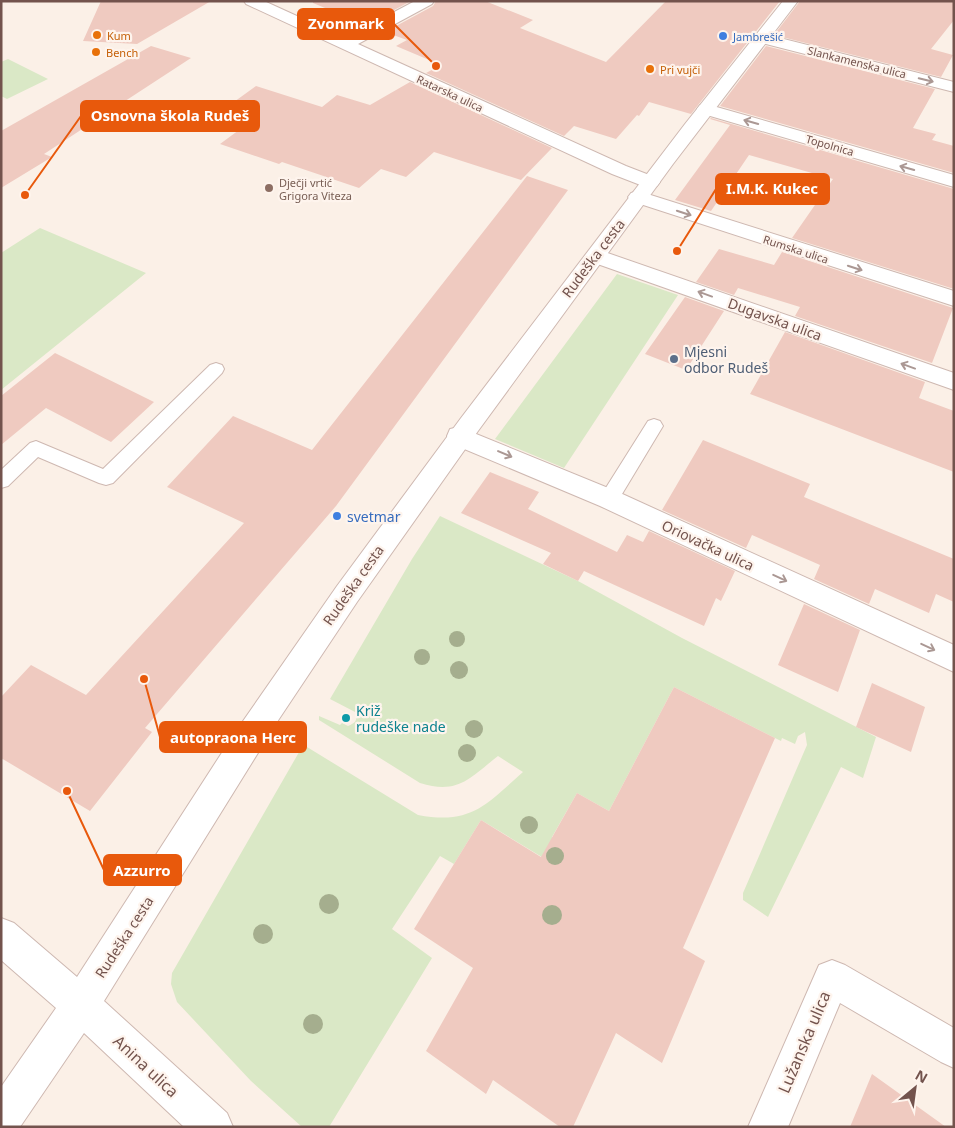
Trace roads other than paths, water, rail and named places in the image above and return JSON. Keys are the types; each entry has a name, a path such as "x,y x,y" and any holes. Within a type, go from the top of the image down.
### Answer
{"street":[{"name":"Ratarska ulica","path":"251,1 619,170 644,190"},
{"path":"346,44 427,1"},
{"name":"Rudeška cesta","path":"1,1119 18,1098 80,1004 267,712 371,558 459,436 644,190 760,38 792,1"},
{"name":"Slankamenska ulica","path":"760,38 954,87"},
{"name":"Topolnica","path":"706,110 954,181"},
{"name":"Rumska ulica","path":"644,190 954,299"},
{"name":"Dugavska ulica","path":"596,256 954,382"},
{"name":"Oriovačka ulica","path":"459,436 609,499 954,659"},
{"name":"Anina ulica","path":"1,936 80,1004 213,1127"},
{"name":"Lužanska ulica","path":"768,1127 832,978 954,1049"}],"lane":[{"path":"1,481 36,448 106,478 216,369"},
{"path":"609,499 654,426"}],"place":[{"name":"Kum","path":"97,35"},
{"name":"Jambrešić","path":"723,36"},
{"name":"Bench","path":"96,52"},
{"name":"Zvonmark","path":"436,66"},
{"name":"Pri vujči","path":"650,69"},
{"name":"Dječji vrtić Grigora Viteza","path":"269,188"},
{"name":"Osnovna škola Rudeš","path":"25,195"},
{"name":"I.M.K. Kukec","path":"677,251"},
{"name":"Mjesni odbor Rudeš","path":"674,359"},
{"name":"svetmar","path":"337,516"},
{"name":"autopraona Herc","path":"144,679"},
{"name":"Križ rudeške nade","path":"346,718"},
{"name":"Azzurro","path":"67,791"}]}
